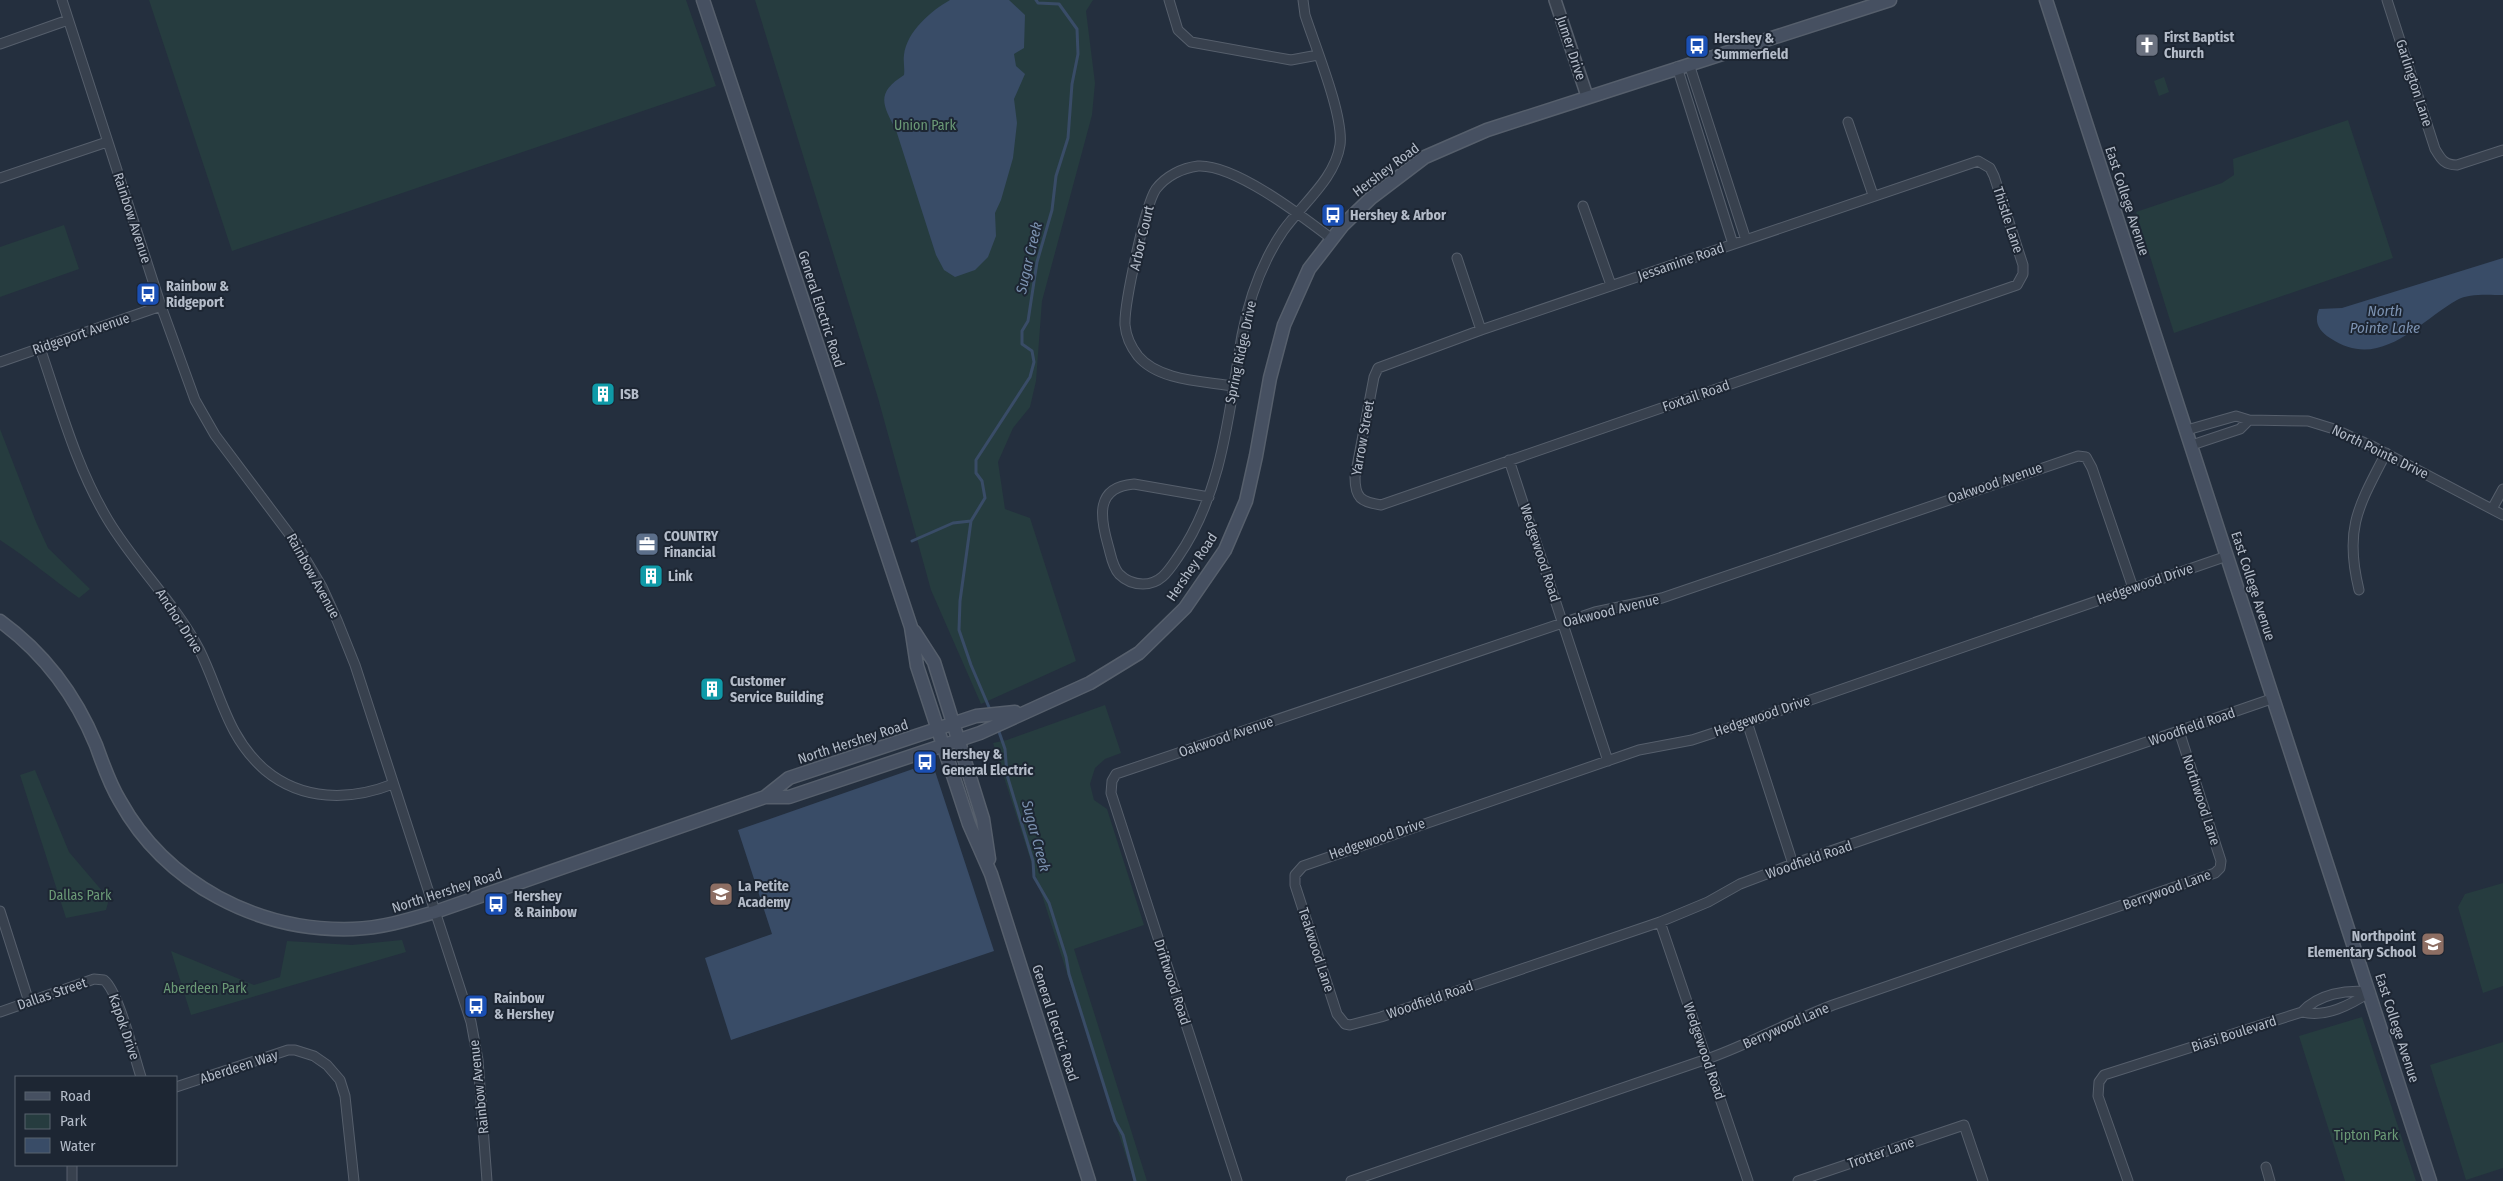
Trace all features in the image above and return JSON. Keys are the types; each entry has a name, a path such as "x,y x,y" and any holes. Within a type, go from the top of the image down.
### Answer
{"main road":[{"name":"General Electric Road","path":"703,0 912,628 917,666 943,746 969,824 991,874 1089,1181"},
{"name":"Hershey Road","path":"943,746 980,733 1090,682 1139,653 1185,608 1225,550 1246,501 1270,378 1284,325 1309,269 1343,225 1371,198 1425,157 1487,130 1587,96 1890,0"},
{"name":"East College Avenue","path":"2046,0 2430,1181"},
{"name":"North Hershey Road","path":"0,621 21,636 66,686 82,714 108,777 134,823 155,849 177,870 209,893 249,912 280,921 319,928 354,929 394,924 435,912 765,797 789,778 954,723"},
{"name":"General Electric Road","path":"912,628 934,662 960,741 983,819 991,874"},
{"name":"Hershey Road","path":"954,723 976,716 1025,711"},
{"name":"North Hershey Road","path":"765,797 789,797 943,746"}],"street":[{"name":"Rainbow Avenue","path":"62,0 161,306 189,385 211,428 276,514 322,586 355,665 475,1039 487,1181"},
{"path":"1169,0 1178,30 1190,42 1290,60 1318,55"},
{"name":"Spring Ridge Drive","path":"1209,497 1134,484 1116,488 1104,501 1101,521 1118,573 1126,579 1143,584 1160,579 1168,572 1185,548 1209,497 1220,461 1244,328 1258,280 1282,233 1332,170 1340,146 1340,122 1305,15 1303,0"},
{"name":"Jumer Drive","path":"1556,0 1587,96"},
{"name":"Garlington Lane","path":"2387,0 2435,149 2445,163 2457,165 2503,150"},
{"path":"0,44 68,20"},
{"path":"1683,66 1714,139 1746,240"},
{"path":"1683,66 1701,144 1733,244"},
{"path":"1848,122 1873,195"},
{"path":"1701,144 1714,139"},
{"path":"0,178 107,142"},
{"name":"Jessamine Road","path":"1378,368 1481,330 1970,162 1984,162"},
{"name":"Thistle Lane","path":"1984,162 1994,176 2023,265 2020,280"},
{"name":"Arbor Court","path":"1233,386 1158,371 1148,366 1132,347 1125,326 1125,315 1150,198 1157,188 1175,173 1198,166 1210,167 1222,170 1279,199 1332,239"},
{"path":"1583,206 1611,285"},
{"path":"1457,258 1481,330"},
{"name":"Foxtail Road","path":"1369,504 1381,505 2011,287 2020,280"},
{"name":"Ridgeport Avenue","path":"0,362 161,306"},
{"name":"Anchor Drive","path":"40,348 73,447 95,497 121,541 186,626 210,673 235,736 266,770 282,782 302,790 317,794 341,796 366,794 393,784"},
{"name":"Yarrow Street","path":"1369,504 1361,499 1355,490 1355,477 1374,377 1378,368"},
{"name":"North Pointe Drive","path":"2187,430 2236,416 2249,420 2283,418 2308,421 2334,429 2386,453 2503,515"},
{"name":"North Pointe Drive","path":"2192,445 2240,429 2249,420"},
{"path":"2359,590 2353,563 2352,541 2354,522 2361,500 2386,453"},
{"name":"Oakwood Avenue","path":"1112,781 1116,774 1562,622 1595,612 1662,598 2078,456 2084,457 2092,468 2133,588"},
{"name":"Wedgewood Road","path":"1509,460 1608,761"},
{"path":"2492,509 2503,489"},
{"name":"Hedgewood Drive","path":"1297,871 1303,866 1323,858 1639,750 1692,740 1747,722 2227,556"},
{"name":"Woodfield Road","path":"1347,1024 1356,1025 1381,1017 1660,922 1708,902 1740,884 1793,864 2274,698"},
{"path":"1747,722 1793,864"},
{"name":"Northwood Lane","path":"2179,731 2216,843 2221,862 2220,868"},
{"name":"Driftwood Road","path":"1112,781 1112,793 1237,1181"},
{"name":"Berrywood Lane","path":"1350,1181 1706,1059 1762,1038 1808,1014 2201,880 2220,868"},
{"name":"Teakwood Lane","path":"1297,871 1295,884 1337,1014 1347,1024"},
{"path":"0,911 29,1002"},
{"name":"Wedgewood Road","path":"1660,922 1748,1181"},
{"name":"Dallas Street","path":"0,1012 94,979 104,980"},
{"name":"Kapok Drive","path":"104,980 110,986 141,1076"},
{"path":"2302,1012 2310,1003 2350,990 2370,992"},
{"name":"Biasi Boulevard","path":"2128,1181 2098,1096 2100,1082 2104,1075 2302,1012 2316,1016 2354,1003 2370,992"},
{"name":"Aberdeen Way","path":"178,1086 288,1050 295,1050 314,1056 336,1073 343,1087 354,1181"},
{"name":"Trotter Lane","path":"1798,1181 1964,1125 1983,1181"},
{"path":"72,1166 72,1181"},
{"path":"2266,1167 2270,1181"}],"green space":[{"path":"149,0 686,0 716,86 232,251"},
{"name":"Union Park","path":"755,0 1093,0 1086,11 1095,83 1092,115 1042,301 1036,381 1030,407 1013,428 998,462 1005,509 1030,518 1076,661 981,704 931,590 878,398"},
{"path":"2164,77 2169,92 2159,96 2154,81"},
{"path":"2348,120 2393,258 2174,333 2136,212 2222,183 2234,175 2233,159"},
{"path":"64,225 79,269 0,297 0,247"},
{"path":"0,429 48,548 90,589 79,598 0,540"},
{"path":"1105,705 1121,753 1105,759 1095,768 1090,784 1094,800 1107,809 1144,925 1074,949 1147,1181 1134,1181 993,743 1007,740"},
{"name":"Dallas Park","path":"35,770 69,852 109,899 106,910 66,918 20,775"},
{"path":"2503,883 2503,986 2483,993 2458,907 2465,894"},
{"name":"Aberdeen Park","path":"402,940 406,952 191,1015 171,951 254,985 280,977 287,941 352,945"},
{"name":"Tipton Park","path":"2362,1017 2416,1181 2345,1181 2299,1036"},
{"path":"2503,1042 2503,1168 2466,1180 2430,1065"}],"water":[{"path":"950,0 1009,0 1025,15 1024,48 1014,54 1016,66 1025,74 1014,99 1017,123 1013,158 1001,200 995,213 996,236 988,257 975,270 955,277 944,270 936,255 896,130 887,113 884,100 885,93 889,88 904,75 906,46 915,30 935,10"},
{"name":"North Pointe Lake","path":"2503,258 2503,295 2467,296 2457,300 2413,331 2382,347 2365,350 2348,347 2330,338 2318,325 2319,309 2342,308"},
{"path":"930,763 933,765 994,951 731,1040 705,958 772,934 738,830"}],"waterway":[{"name":"Sugar Creek","path":"991,712 971,665 959,630 960,601 971,521 985,498 982,481 976,473 976,460 1030,377 1034,362 1032,351 1022,344 1022,331 1028,321 1037,262 1052,210 1056,176 1068,138 1072,84 1078,54 1077,29 1059,4 1038,3 1036,0"},
{"name":"Sugar Creek","path":"912,541 953,523 971,521"},
{"name":"Sugar Creek","path":"998,729 1005,749 1007,775 1033,861 1034,877 1049,903 1115,1121 1123,1135 1135,1181"}],"place":[{"name":"First Baptist Church","path":"2147,45"},
{"name":"Hershey & Summerfield","path":"1697,46"},
{"name":"Hershey & Arbor","path":"1333,215"},
{"name":"Rainbow & Ridgeport","path":"148,294"},
{"name":"ISB","path":"603,394"},
{"name":"COUNTRY Financial","path":"647,544"},
{"name":"Link","path":"651,576"},
{"name":"Customer Service Building","path":"712,689"},
{"name":"Hershey & General Electric","path":"925,762"},
{"name":"La Petite Academy","path":"721,894"},
{"name":"Hershey & Rainbow","path":"496,904"},
{"name":"Northpoint Elementary School","path":"2433,944"},
{"name":"Rainbow & Hershey","path":"476,1006"}]}
